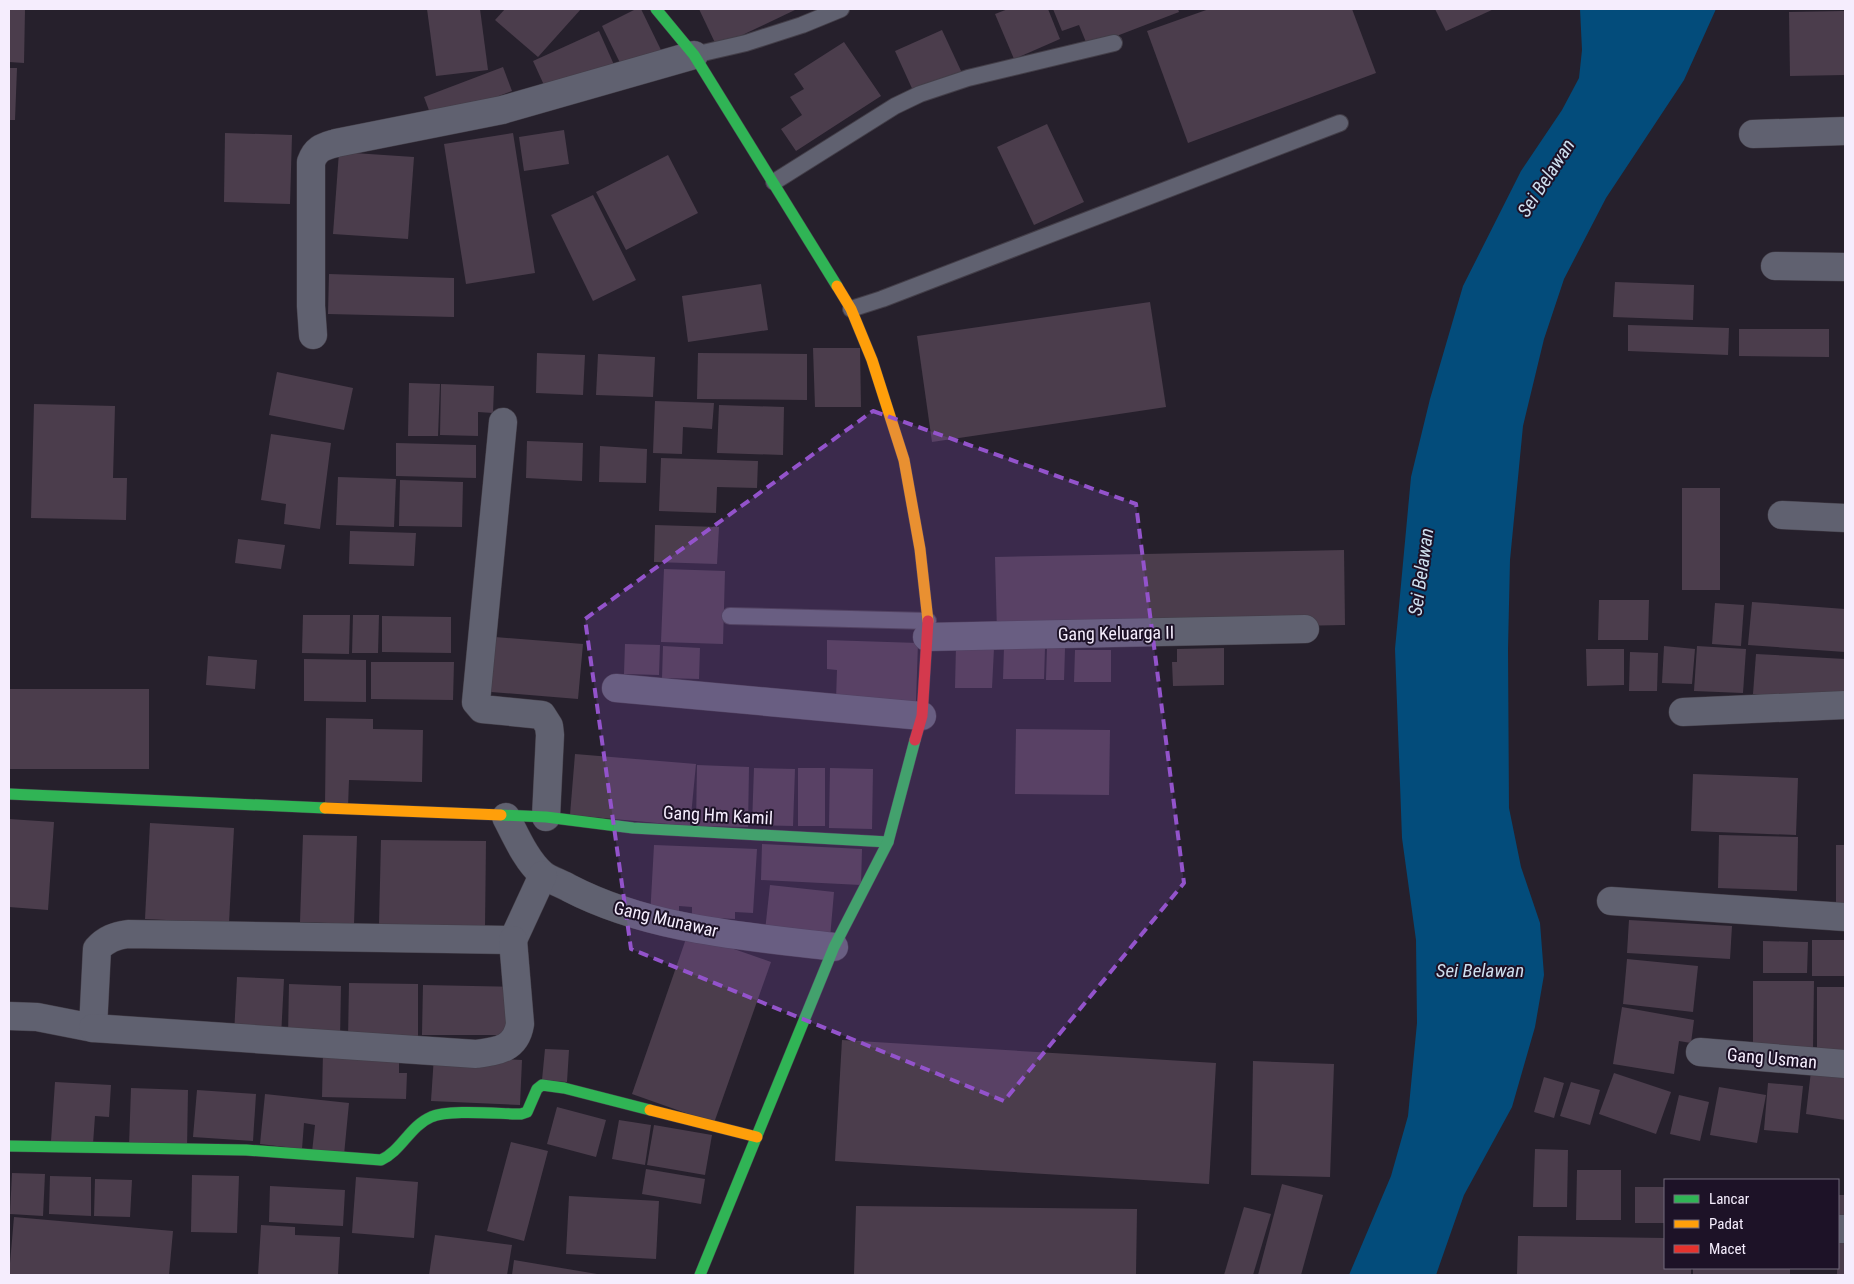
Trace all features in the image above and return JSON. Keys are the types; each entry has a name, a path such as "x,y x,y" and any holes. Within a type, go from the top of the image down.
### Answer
{"street":[{"path":"656,9 694,55 851,308 872,360 904,460 928,629 922,716 888,842 834,948 700,1275"},
{"path":"313,335 311,306 311,162 314,152 336,143 502,110 694,55"},
{"path":"1753,134 1845,131"},
{"path":"1775,266 1845,267"},
{"path":"502,422 476,702 482,709 542,715 546,719 550,735 546,817"},
{"path":"1782,515 1845,518"},
{"name":"Gang Keluarga II","path":"928,629 1305,628"},
{"path":"616,688 922,716"},
{"path":"1683,712 1845,705"},
{"name":"Gang Hm Kamil","path":"9,794 506,817 546,817 633,828 888,842"},
{"name":"Gang Munawar","path":"506,817 529,859 543,875 613,908 658,921 834,948"},
{"path":"9,1016 37,1017 93,1028 476,1054 498,1051 513,1042 518,1036 520,1024 513,940 543,875"},
{"path":"1611,901 1845,917"},
{"path":"93,1028 97,949 103,942 116,936 128,934 513,940"},
{"name":"Gang Usman","path":"1700,1052 1845,1064"},
{"path":"9,1146 246,1150 381,1160 392,1155 404,1138 431,1117 454,1114 521,1114 527,1112 537,1089 542,1085 564,1088 757,1137"}],"lane":[{"path":"694,55 746,43 802,25 841,9"},
{"path":"774,182 895,106 920,94 968,78 1114,43"},
{"path":"851,308 882,299 1340,122"},
{"path":"730,616 928,629"}],"highlighted area":[{"path":"873,411 1136,504 1184,883 1004,1101 631,949 585,619"}],"water":[{"name":"Sei Belawan","path":"1580,9 1716,9 1684,80 1606,198 1564,279 1544,339 1523,426 1510,560 1508,649 1509,808 1521,867 1540,923 1544,975 1535,1027 1512,1107 1464,1195 1436,1275 1349,1275 1391,1176 1408,1116 1417,1023 1416,940 1402,838 1395,649 1411,477 1430,399 1463,286 1521,171 1562,110 1579,78 1582,50"}],"building":[{"path":"9,9 25,9 24,63 9,62"},
{"path":"427,9 480,9 488,70 436,76"},
{"path":"505,9 581,9 538,57 495,20"},
{"path":"636,9 641,9 661,50 623,69 602,26"},
{"path":"699,9 797,9 717,47"},
{"path":"1008,9 1048,9 1060,39 1014,59 995,14"},
{"path":"1053,9 1178,9 1179,12 1088,47 1079,25 1062,31"},
{"path":"1209,9 1352,9 1376,73 1188,143 1147,31"},
{"path":"1435,9 1494,9 1446,31"},
{"path":"1845,11 1845,75 1790,76 1789,12"},
{"path":"942,30 962,73 915,95 895,51"},
{"path":"599,31 615,67 549,96 533,61"},
{"path":"844,42 881,96 796,151 781,129 802,115 790,97 804,89 794,74"},
{"path":"503,67 512,91 433,121 424,97"},
{"path":"9,68 17,68 15,120 9,120"},
{"path":"1047,124 1084,202 1034,225 997,147"},
{"path":"564,130 569,164 524,171 519,137"},
{"path":"225,133 292,135 290,204 224,202"},
{"path":"513,133 535,273 466,284 444,144"},
{"path":"339,152 414,157 408,239 333,234"},
{"path":"668,155 698,213 626,250 596,192"},
{"path":"593,195 636,280 593,301 551,215"},
{"path":"329,274 454,278 454,317 328,314"},
{"path":"1615,282 1694,285 1693,320 1613,317"},
{"path":"761,284 768,330 688,342 682,296"},
{"path":"1150,302 1166,407 932,442 917,336"},
{"path":"1628,325 1729,328 1728,355 1628,351"},
{"path":"1739,329 1829,329 1829,357 1739,356"},
{"path":"813,348 860,348 861,407 815,407"},
{"path":"537,353 585,355 583,395 536,393"},
{"path":"698,353 807,354 807,400 697,399"},
{"path":"598,354 655,357 653,397 596,395"},
{"path":"277,372 353,388 344,430 269,415"},
{"path":"409,383 440,384 438,436 408,436"},
{"path":"441,384 494,386 493,413 478,412 478,436 440,435"},
{"path":"655,401 714,403 712,429 683,427 682,454 653,453"},
{"path":"34,404 115,406 113,478 127,478 126,520 31,518"},
{"path":"719,405 784,407 783,455 717,453"},
{"path":"271,434 331,443 320,529 284,524 286,504 261,500"},
{"path":"527,441 583,443 582,481 526,478"},
{"path":"396,443 476,445 476,478 396,476"},
{"path":"600,446 647,449 646,483 599,482"},
{"path":"661,458 758,461 757,488 717,487 716,513 659,511"},
{"path":"338,477 396,479 394,527 336,525"},
{"path":"400,480 463,482 462,527 399,526"},
{"path":"1682,488 1720,488 1720,590 1682,590"},
{"path":"655,525 719,527 717,564 654,562"},
{"path":"350,531 416,533 414,566 349,564"},
{"path":"238,539 285,545 281,569 235,563"},
{"path":"1344,550 1345,625 997,632 995,557"},
{"path":"664,569 725,571 723,644 661,642"},
{"path":"1599,600 1649,600 1648,640 1598,640"},
{"path":"1752,602 1845,609 1845,652 1748,645"},
{"path":"1715,603 1744,605 1741,646 1712,644"},
{"path":"303,615 350,615 349,654 302,653"},
{"path":"353,615 379,615 378,653 352,653"},
{"path":"382,616 451,617 451,653 382,652"},
{"path":"495,637 583,644 578,699 491,692"},
{"path":"827,640 918,643 916,702 836,700 837,670 827,669"},
{"path":"625,644 660,645 659,675 624,674"},
{"path":"663,646 700,648 699,679 662,678"},
{"path":"956,646 994,648 992,688 955,688"},
{"path":"1664,646 1695,649 1692,684 1662,683"},
{"path":"1697,646 1746,649 1743,693 1694,691"},
{"path":"1047,647 1065,648 1064,680 1046,680"},
{"path":"1004,648 1045,648 1044,679 1003,679"},
{"path":"1224,648 1224,685 1173,686 1172,662 1177,662 1177,649"},
{"path":"1586,649 1624,649 1624,685 1587,686"},
{"path":"1075,650 1111,650 1111,682 1074,682"},
{"path":"1630,652 1658,653 1657,691 1629,691"},
{"path":"1756,654 1845,659 1845,700 1753,694"},
{"path":"208,656 257,660 255,689 206,685"},
{"path":"304,659 366,660 366,702 304,701"},
{"path":"371,662 454,662 453,700 371,699"},
{"path":"9,689 149,689 149,769 9,769"},
{"path":"326,718 373,719 373,729 423,730 422,782 349,780 348,807 325,807"},
{"path":"1016,729 1110,730 1109,795 1015,794"},
{"path":"575,754 696,764 690,826 570,815"},
{"path":"697,765 749,767 748,827 696,826"},
{"path":"754,768 795,769 793,826 752,825"},
{"path":"798,768 825,768 825,826 798,826"},
{"path":"830,768 873,769 872,829 829,828"},
{"path":"1693,774 1798,778 1796,835 1691,831"},
{"path":"9,819 54,822 48,910 9,907"},
{"path":"150,823 234,828 229,923 145,919"},
{"path":"303,835 357,836 354,924 300,922"},
{"path":"1719,835 1798,837 1797,891 1718,888"},
{"path":"381,840 486,841 485,926 379,925"},
{"path":"762,844 862,849 861,885 761,880"},
{"path":"654,845 757,849 753,913 735,912 735,919 692,917 692,907 679,906 679,918 650,917"},
{"path":"1836,845 1845,845 1845,908 1836,908"},
{"path":"770,885 834,892 830,938 765,931"},
{"path":"1629,920 1732,926 1730,959 1627,953"},
{"path":"688,933 771,962 714,1123 632,1094"},
{"path":"1812,940 1845,940 1845,976 1812,976"},
{"path":"1763,941 1808,942 1807,973 1763,973"},
{"path":"1627,959 1698,966 1693,1012 1623,1004"},
{"path":"237,977 284,979 281,1037 234,1035"},
{"path":"1753,981 1814,981 1813,1049 1753,1049"},
{"path":"349,983 418,984 418,1041 348,1040"},
{"path":"289,984 341,986 340,1039 288,1037"},
{"path":"423,985 516,987 515,1035 422,1035"},
{"path":"1817,987 1845,987 1845,1053 1817,1053"},
{"path":"1622,1007 1694,1020 1691,1043 1679,1041 1674,1074 1613,1064"},
{"path":"842,1040 1216,1063 1209,1184 835,1161"},
{"path":"545,1049 569,1050 567,1082 542,1080"},
{"path":"323,1052 399,1054 399,1073 407,1073 406,1099 322,1097"},
{"path":"434,1056 522,1060 520,1105 431,1101"},
{"path":"1253,1061 1334,1064 1330,1177 1251,1175"},
{"path":"1811,1071 1845,1076 1845,1120 1806,1114"},
{"path":"1614,1073 1671,1092 1656,1134 1599,1114"},
{"path":"1544,1077 1564,1083 1554,1118 1534,1112"},
{"path":"55,1082 111,1085 109,1117 95,1116 93,1144 51,1141"},
{"path":"1571,1082 1600,1090 1590,1125 1560,1116"},
{"path":"1768,1083 1803,1086 1798,1133 1764,1130"},
{"path":"1719,1087 1766,1095 1757,1143 1710,1135"},
{"path":"131,1088 188,1090 187,1149 129,1147"},
{"path":"197,1090 256,1094 253,1141 193,1137"},
{"path":"265,1094 349,1103 344,1155 312,1152 315,1125 304,1123 302,1149 260,1144"},
{"path":"1679,1095 1709,1102 1700,1141 1670,1134"},
{"path":"557,1107 606,1120 596,1157 547,1144"},
{"path":"619,1120 651,1125 645,1165 612,1159"},
{"path":"654,1125 712,1135 705,1175 647,1165"},
{"path":"511,1142 548,1151 524,1241 487,1231"},
{"path":"1535,1149 1568,1150 1567,1207 1533,1207"},
{"path":"646,1169 705,1179 701,1204 642,1194"},
{"path":"1577,1170 1621,1170 1621,1220 1576,1220"},
{"path":"12,1173 45,1174 43,1216 10,1214"},
{"path":"192,1175 239,1176 237,1233 191,1232"},
{"path":"50,1176 91,1177 91,1216 49,1214"},
{"path":"356,1177 418,1182 414,1238 352,1233"},
{"path":"95,1179 132,1180 130,1217 94,1216"},
{"path":"1282,1184 1323,1195 1301,1275 1258,1275"},
{"path":"270,1186 345,1190 343,1226 269,1222"},
{"path":"1635,1187 1664,1187 1664,1223 1635,1223"},
{"path":"1839,1195 1845,1195 1845,1217 1839,1217"},
{"path":"569,1196 659,1201 656,1259 566,1254"},
{"path":"856,1206 1137,1209 1136,1275 854,1275"},
{"path":"1244,1207 1271,1214 1253,1275 1224,1275"},
{"path":"14,1217 173,1231 169,1275 9,1275"},
{"path":"261,1225 295,1227 295,1235 340,1237 338,1275 258,1275"},
{"path":"435,1235 512,1245 507,1275 429,1275"},
{"path":"1518,1236 1664,1238 1664,1269 1691,1269 1691,1275 1517,1275"},
{"path":"1839,1236 1845,1236 1845,1275 1837,1275 1837,1269 1839,1269"},
{"path":"514,1260 597,1274 597,1275 512,1275"},
{"path":"1693,1269 1790,1269 1790,1275 1693,1275"}],"traffic: fast":[{"path":"656,9 694,55 837,286"},
{"path":"700,1275 834,947 888,842 915,740"},
{"path":"9,794 325,808"},
{"path":"501,815 546,817 633,828 888,842"},
{"path":"9,1146 246,1150 381,1160 394,1151 417,1126 431,1117 449,1113 521,1114 527,1112 537,1089 542,1085 564,1088 650,1110"}],"traffic: slow":[{"path":"837,286 851,309 872,360 904,460 920,549 928,621"},
{"path":"325,808 501,815"},
{"path":"650,1110 757,1137"}],"traffic: jam":[{"path":"915,740 922,716 928,621"}]}
